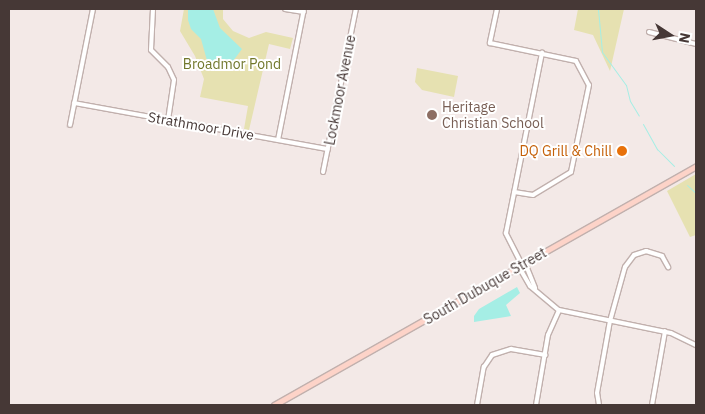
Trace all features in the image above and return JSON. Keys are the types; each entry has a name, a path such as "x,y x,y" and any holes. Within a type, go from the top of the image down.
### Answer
{"main road":[{"name":"South Dubuque Street","path":"274,405 696,166"}],"street":[{"path":"70,125 93,9"},
{"path":"153,9 151,50 168,67 174,80 168,120"},
{"path":"278,140 304,11 285,9"},
{"name":"Lockmoor Avenue","path":"323,172 356,9"},
{"path":"497,9 490,42 577,62 589,83 571,172 534,195 514,192"},
{"path":"649,32 696,44"},
{"path":"542,53 506,236 535,288 559,310 665,331 696,344"},
{"name":"Strathmoor Drive","path":"74,103 328,149"},
{"path":"599,405 597,393 610,321 625,267 634,255 646,251 658,253 666,260 668,267"},
{"path":"536,405 550,329 559,310"},
{"path":"652,405 665,331"},
{"path":"477,405 484,367 492,355 511,349 545,355"}],"green space":[{"name":"Broadmor Pond","path":"184,9 223,9 223,19 233,31 249,38 266,32 293,38 290,49 269,44 249,130 244,129 248,106 200,97 204,79 195,56 180,31"},
{"path":"578,9 624,9 610,71 593,35 574,30"},
{"path":"417,68 458,76 454,97 422,90 415,82"},
{"path":"696,174 696,235 690,237 667,191"}],"water":[{"path":"188,9 213,9 220,28 242,49 233,61 222,66 208,64 201,39 191,29 188,20"},
{"path":"517,287 520,293 506,305 511,316 474,322 474,316 479,309"}],"waterway":[{"path":"598,9 602,52 626,85 630,101 639,116"},
{"path":"643,124 657,149 674,166"},
{"path":"687,185 696,193"}],"place":[{"name":"Heritage Christian School","path":"432,115"},
{"name":"DQ Grill & Chill","path":"622,151"}]}
